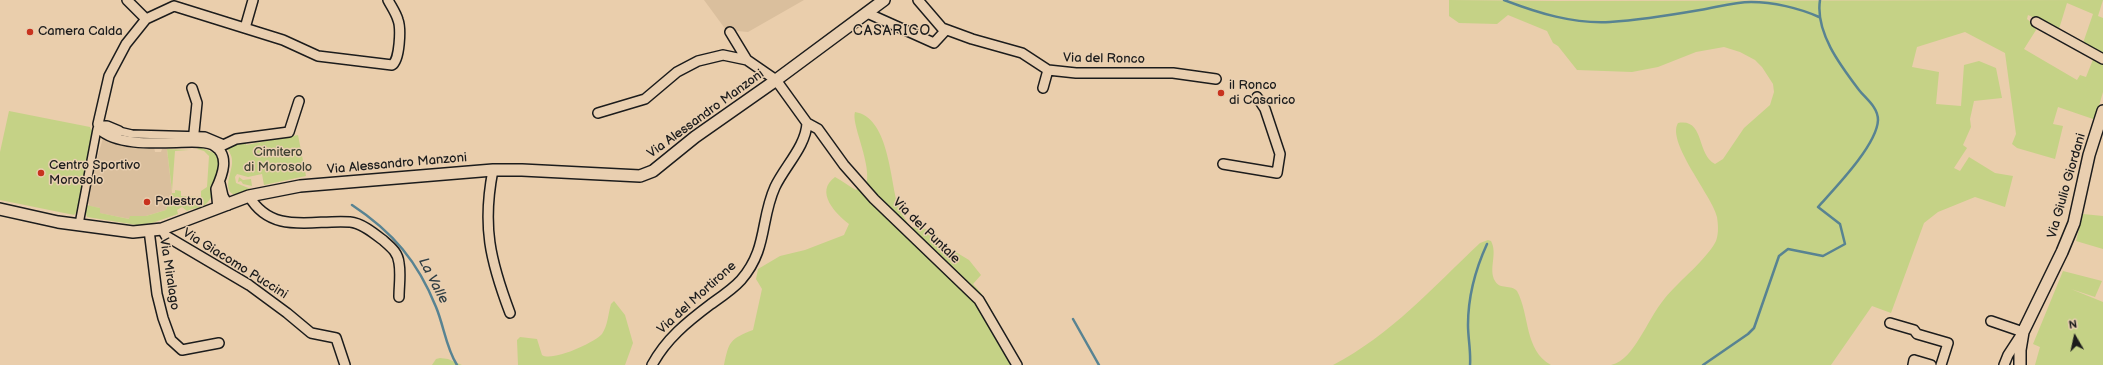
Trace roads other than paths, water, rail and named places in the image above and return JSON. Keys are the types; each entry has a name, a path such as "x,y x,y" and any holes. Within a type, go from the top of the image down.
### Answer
{"street":[{"path":"127,0 146,19"},
{"path":"245,28 254,0"},
{"path":"79,224 109,76 126,44 146,19 175,3 210,19 283,40 318,56 392,65 397,59 399,24 388,0"},
{"name":"Via Alessandro Manzoni","path":"0,209 79,224 133,232 162,229 249,196 300,186 493,170 640,176 653,171 695,137 776,80 884,0"},
{"name":"Via del Ronco","path":"918,0 942,28 972,39 1022,53 1048,70 1076,73 1173,73 1216,79"},
{"path":"868,12 934,43 946,30"},
{"path":"2036,22 2103,59"},
{"path":"730,32 747,60"},
{"path":"598,113 645,99 677,72 698,61 723,55 747,60 776,80 808,123"},
{"path":"1043,88 1048,70"},
{"path":"192,88 197,103 194,139"},
{"path":"1223,164 1277,172 1280,154 1265,109 1257,97"},
{"path":"98,127 107,126 126,134 194,139 221,146 236,139 289,132 299,101"},
{"name":"Via Giulio Giordani","path":"2004,365 2008,355 2023,332 2062,252 2074,223 2089,155 2103,111"},
{"name":"Via del Mortirone","path":"652,365 660,350 670,339 692,319 741,280 757,256 764,236 768,209 775,187 804,138 808,123"},
{"name":"Via del Puntale","path":"808,123 818,129 844,165 874,199 979,300 1017,365"},
{"path":"98,127 105,134 129,141 194,139"},
{"path":"221,146 224,164 220,183 223,196 223,206"},
{"path":"493,170 488,196 488,239 501,290 510,313"},
{"path":"249,196 255,206 267,215 292,224 351,222 374,233 395,250 399,263 400,297"},
{"name":"Via Giacomo Puccini","path":"162,229 166,236 249,285 287,312 311,333 336,338 345,365"},
{"name":"Via Miralago","path":"150,230 157,294 171,340 182,350 219,343"},
{"path":"1991,321 2023,332"},
{"path":"1890,323 1914,330 1916,334 1948,343 1941,365"},
{"name":"Via Giulio Giordani","path":"2020,365 2020,350 2023,332"},
{"path":"2008,355 2020,350"},
{"path":"1913,365 1914,360 1931,365"}],"waterway":[{"path":"1504,0 1556,17 1596,22 1644,19 1745,2 1768,3 1786,6 1819,17"},
{"path":"1703,365 1748,334 1754,328 1779,256 1788,249 1823,256 1845,244 1840,224 1818,207 1863,154 1876,130 1878,120 1874,107 1859,90 1830,48 1821,24 1819,12 1820,0"},
{"name":"La Valle","path":"352,205 367,215 392,237 412,262 421,276 436,307 450,351 457,365"},
{"path":"1470,365 1468,325 1469,304 1476,273 1487,244"},
{"path":"1073,319 1099,365"}],"place":[{"name":"Camera Calda","path":"30,32"},
{"name":"il Ronco di Casarico","path":"1221,93"},
{"name":"Centro Sportivo Morosolo","path":"41,173"},
{"name":"Palestra","path":"147,202"}],"district":[{"name":"CASARICO","path":"892,31"}],"park label":[{"name":"Cimitero di Morosolo","path":"278,160"}]}
